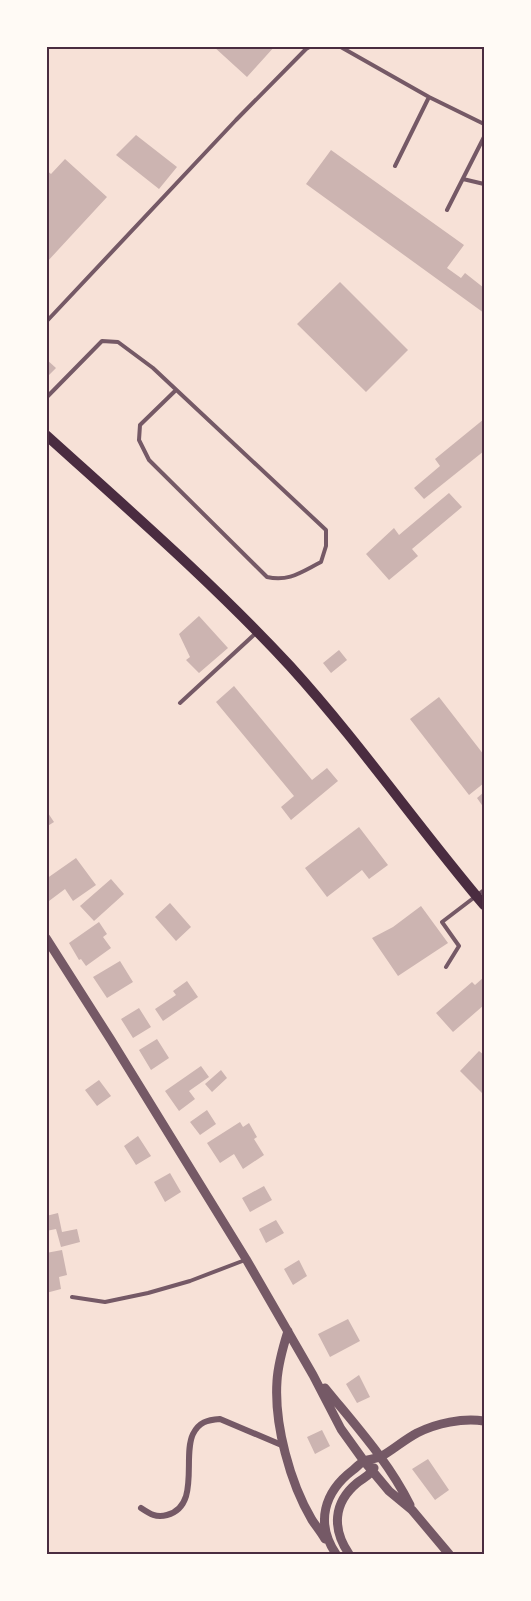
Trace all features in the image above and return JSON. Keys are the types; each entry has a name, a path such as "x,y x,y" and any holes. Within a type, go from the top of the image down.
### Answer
{"main road":[{"path":"46,435 189,565 257,631 334,718 482,897"}],"street":[{"path":"46,938 246,1259 313,1375 341,1429 389,1491 412,1510 449,1554"},
{"path":"288,1331 280,1356 277,1380 277,1401 284,1446 292,1476 312,1520 334,1551"},
{"path":"313,1375 380,1457 399,1483 412,1510"},
{"path":"141,1508 152,1516 160,1517 174,1513 181,1506 186,1497 190,1478 192,1436 202,1423 209,1419 220,1419 233,1423 284,1446"},
{"path":"334,1551 324,1520 327,1500 348,1474 364,1461 380,1457 417,1433 457,1421 484,1421"},
{"path":"349,1554 341,1543 337,1531 337,1516 346,1493 373,1471 380,1457"}],"lane":[{"path":"46,322 236,120 311,46"},
{"path":"339,46 429,97 484,124"},
{"path":"395,166 429,97"},
{"path":"447,210 484,137"},
{"path":"463,179 484,184"},
{"path":"46,398 102,341 118,342 153,368 326,530 326,546 321,562 291,578 279,580 267,577 149,460 139,440 140,425 176,390"},
{"path":"180,703 257,631"},
{"path":"446,967 459,946 442,921 482,897"},
{"path":"72,1297 105,1302 148,1293 190,1281 246,1259"}],"building":[{"path":"213,46 275,46 247,77"},
{"path":"136,135 177,167 159,189 116,155"},
{"path":"331,150 464,245 447,268 461,278 465,273 484,288 484,313 306,184"},
{"path":"65,159 107,197 46,263 46,170 51,174"},
{"path":"340,282 408,350 366,392 297,324"},
{"path":"46,359 56,368 46,378"},
{"path":"484,419 484,451 424,499 414,488 440,466 435,459"},
{"path":"449,493 462,507 412,549 418,556 389,580 366,554 394,528 399,535"},
{"path":"199,616 228,648 199,673 186,660 190,657 179,634"},
{"path":"339,650 347,660 331,673 323,663"},
{"path":"234,686 312,780 327,768 338,781 291,820 281,807 294,796 216,702"},
{"path":"439,697 484,755 484,783 469,795 410,719"},
{"path":"484,792 484,808 477,798"},
{"path":"46,810 54,822 46,827"},
{"path":"359,827 388,865 369,879 362,870 327,897 305,868"},
{"path":"76,858 96,885 73,901 65,889 49,901 46,897 46,879"},
{"path":"111,879 124,894 94,921 80,906"},
{"path":"170,903 191,927 176,941 155,917"},
{"path":"421,906 448,943 398,976 372,938 393,927"},
{"path":"99,922 107,934 103,937 111,948 86,966 81,959 79,960 69,943"},
{"path":"120,961 133,982 107,998 93,977"},
{"path":"484,977 484,1005 453,1032 436,1013 472,982 475,985"},
{"path":"187,981 198,997 163,1021 155,1009 176,995 173,991"},
{"path":"139,1008 151,1027 133,1038 121,1019"},
{"path":"157,1039 169,1058 151,1070 139,1050"},
{"path":"479,1051 484,1055 484,1095 460,1071"},
{"path":"201,1066 209,1077 189,1091 195,1099 179,1111 165,1091"},
{"path":"221,1070 227,1078 212,1092 205,1084"},
{"path":"99,1080 111,1096 97,1106 85,1090"},
{"path":"207,1110 216,1124 200,1135 190,1122"},
{"path":"240,1122 243,1127 249,1123 257,1137 254,1139 264,1155 243,1169 234,1154 220,1163 207,1143"},
{"path":"138,1136 151,1156 136,1165 124,1146"},
{"path":"170,1173 181,1192 165,1202 154,1182"},
{"path":"264,1186 272,1200 250,1212 242,1198"},
{"path":"58,1213 62,1232 77,1229 80,1242 61,1247 56,1229 46,1231 46,1216"},
{"path":"276,1220 284,1233 266,1243 259,1229"},
{"path":"62,1250 67,1275 59,1277 61,1289 46,1293 46,1253"},
{"path":"299,1260 307,1276 293,1285 284,1269"},
{"path":"348,1319 360,1341 330,1357 318,1334"},
{"path":"359,1375 370,1397 357,1403 346,1384"},
{"path":"322,1430 330,1446 315,1454 307,1437"},
{"path":"428,1459 449,1490 435,1500 412,1469"}]}
